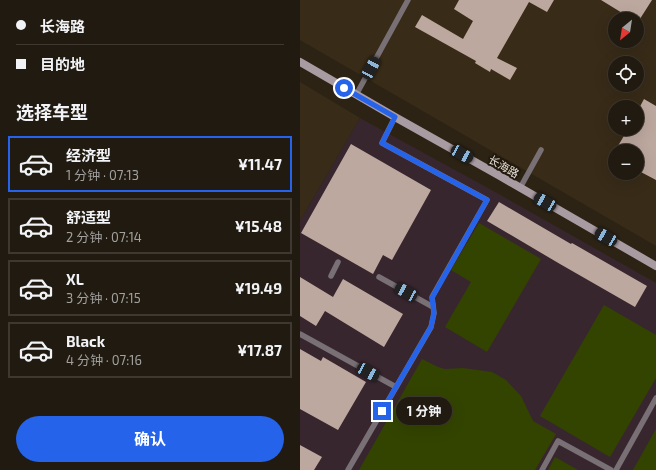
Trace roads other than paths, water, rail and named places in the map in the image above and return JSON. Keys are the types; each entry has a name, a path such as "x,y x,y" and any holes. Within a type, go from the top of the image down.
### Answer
{"street":[{"name":"长海路","path":"300,62 656,266"}],"lane":[{"path":"356,94 408,0"},
{"path":"348,470 431,327 434,313 432,298 487,200 382,143 395,117"},
{"path":"520,188 541,150"},
{"path":"331,276 338,262"},
{"path":"379,277 433,307"},
{"path":"300,334 396,387"},
{"path":"616,470 656,398"},
{"path":"542,470 558,441 610,470"}]}
